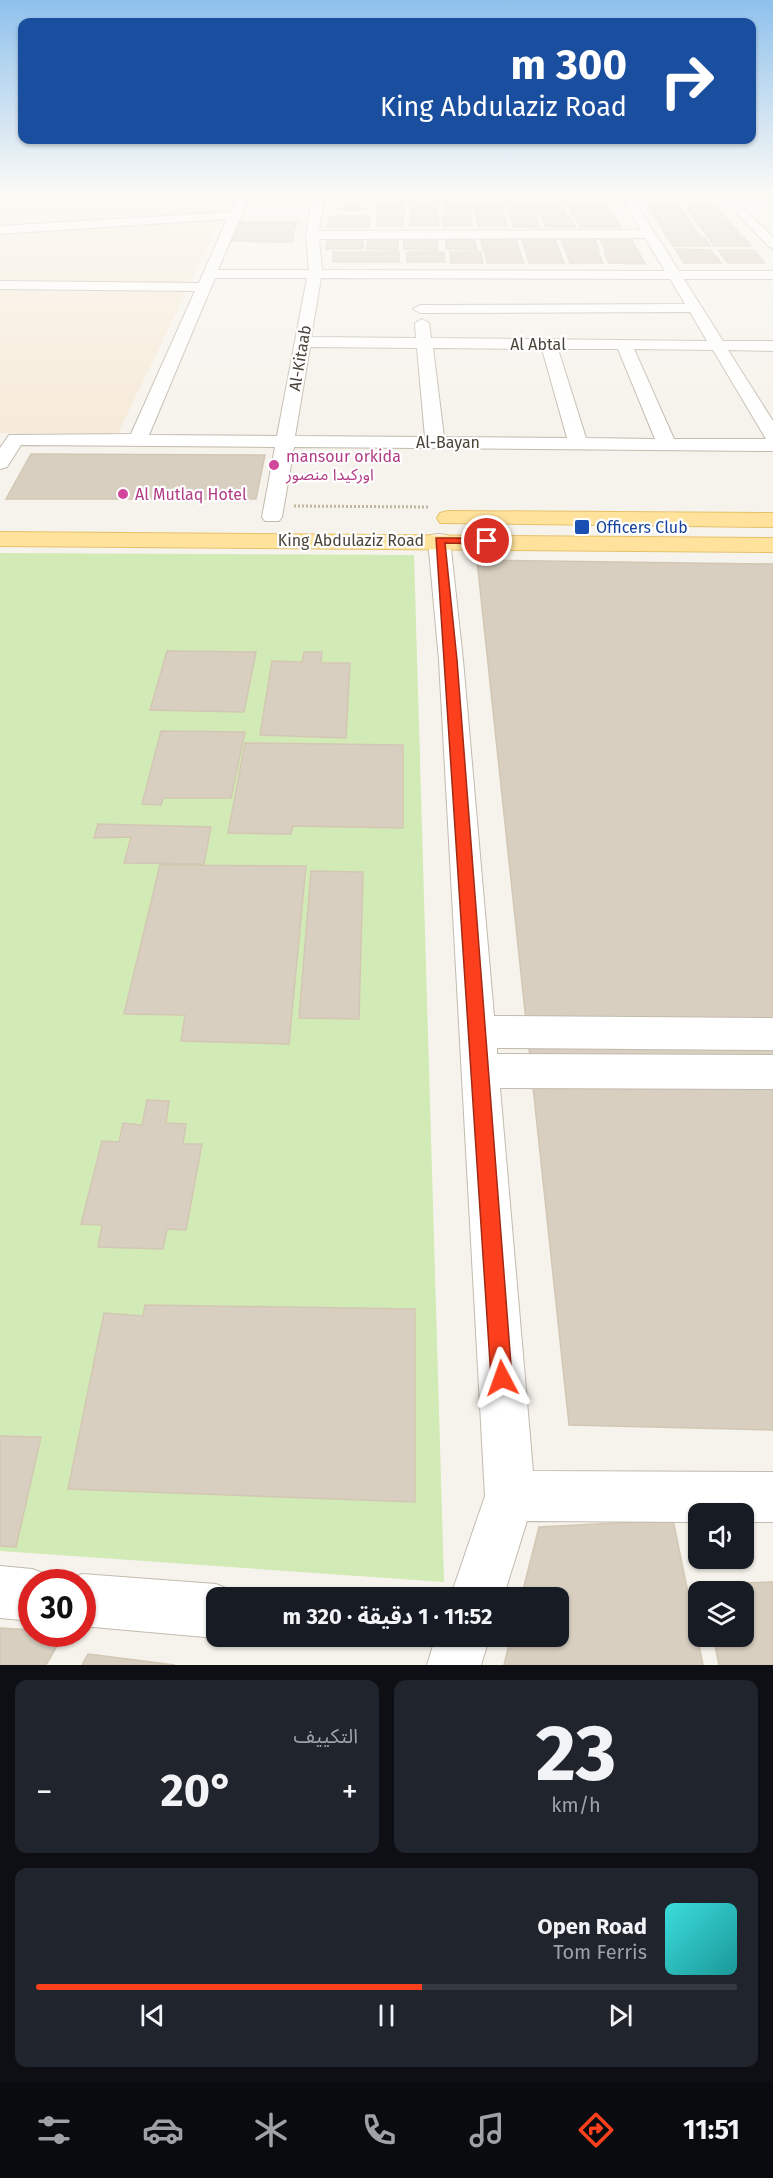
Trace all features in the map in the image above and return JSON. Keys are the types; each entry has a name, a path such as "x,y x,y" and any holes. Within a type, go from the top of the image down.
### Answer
{"main road":[{"name":"King Abdulaziz Road","path":"249,517 296,517"},
{"name":"King Abdulaziz Road","path":"0,538 773,520"},
{"name":"King Abdulaziz Road","path":"434,529 773,545"}],"street":[{"path":"138,440 212,271"},
{"path":"0,285 303,271"},
{"name":"Al-Kitaab","path":"272,517 315,271"},
{"path":"318,271 418,292 694,308"},
{"path":"563,271 670,271 772,275"},
{"path":"418,292 670,271"},
{"path":"670,271 773,436"},
{"path":"418,292 435,442"},
{"name":"Al Abtal","path":"303,342 773,346"},
{"path":"549,345 578,443"},
{"path":"624,345 667,444"},
{"path":"745,390 764,390"},
{"path":"0,463 10,441"},
{"name":"Al-Bayan","path":"10,441 773,445"},
{"path":"434,529 452,672 510,1496 480,1587"},
{"path":"477,1032 773,1034"},
{"path":"480,1071 773,1072"},
{"path":"510,1496 773,1497"},
{"path":"0,1592 18,1594"},
{"path":"96,1601 206,1610"},
{"path":"453,1665 459,1647"}],"shaded area":[{"path":"0,271 196,271 118,433 0,433"}],"green space":[{"path":"0,553 414,555 444,1582 0,1551"}],"building":[{"path":"31,454 265,455 256,499 6,499"},
{"path":"477,560 773,564 773,1430 569,1425"},
{"path":"167,651 256,652 244,712 150,710"},
{"path":"304,652 322,652 321,663 350,663 346,738 260,735 272,661 302,662"},
{"path":"161,731 245,732 231,798 163,798 161,805 142,804"},
{"path":"245,743 403,745 403,828 293,826 291,834 228,833"},
{"path":"98,824 211,827 204,864 124,863 131,837 94,838"},
{"path":"160,865 306,866 289,1044 181,1041 185,1015 124,1014"},
{"path":"311,871 363,872 359,1019 299,1018"},
{"path":"147,1100 169,1101 166,1123 186,1124 183,1144 202,1144 186,1230 167,1229 163,1249 98,1247 102,1225 81,1224 102,1141 119,1142 123,1123 142,1125"},
{"path":"145,1305 415,1309 415,1502 68,1489 104,1313 143,1316"},
{"path":"0,1436 41,1437 16,1547 0,1546"},
{"path":"673,1520 688,1592 688,1647 699,1647 703,1665 504,1665 508,1647 569,1647 569,1587 524,1587 539,1527"},
{"path":"773,1582 773,1665 719,1665 715,1647 754,1647 754,1583"},
{"path":"0,1628 18,1629 18,1647 56,1647 46,1665 0,1665"},
{"path":"88,1654 175,1665 82,1665"}],"place":[{"name":"mansour orkida اوركيدا منصور","path":"274,465"},
{"name":"Al Mutlaq Hotel","path":"123,494"},
{"name":"Officers Club","path":"582,527"}],"route":[{"path":"487,541 439,540 451,660 502,1378"}]}
